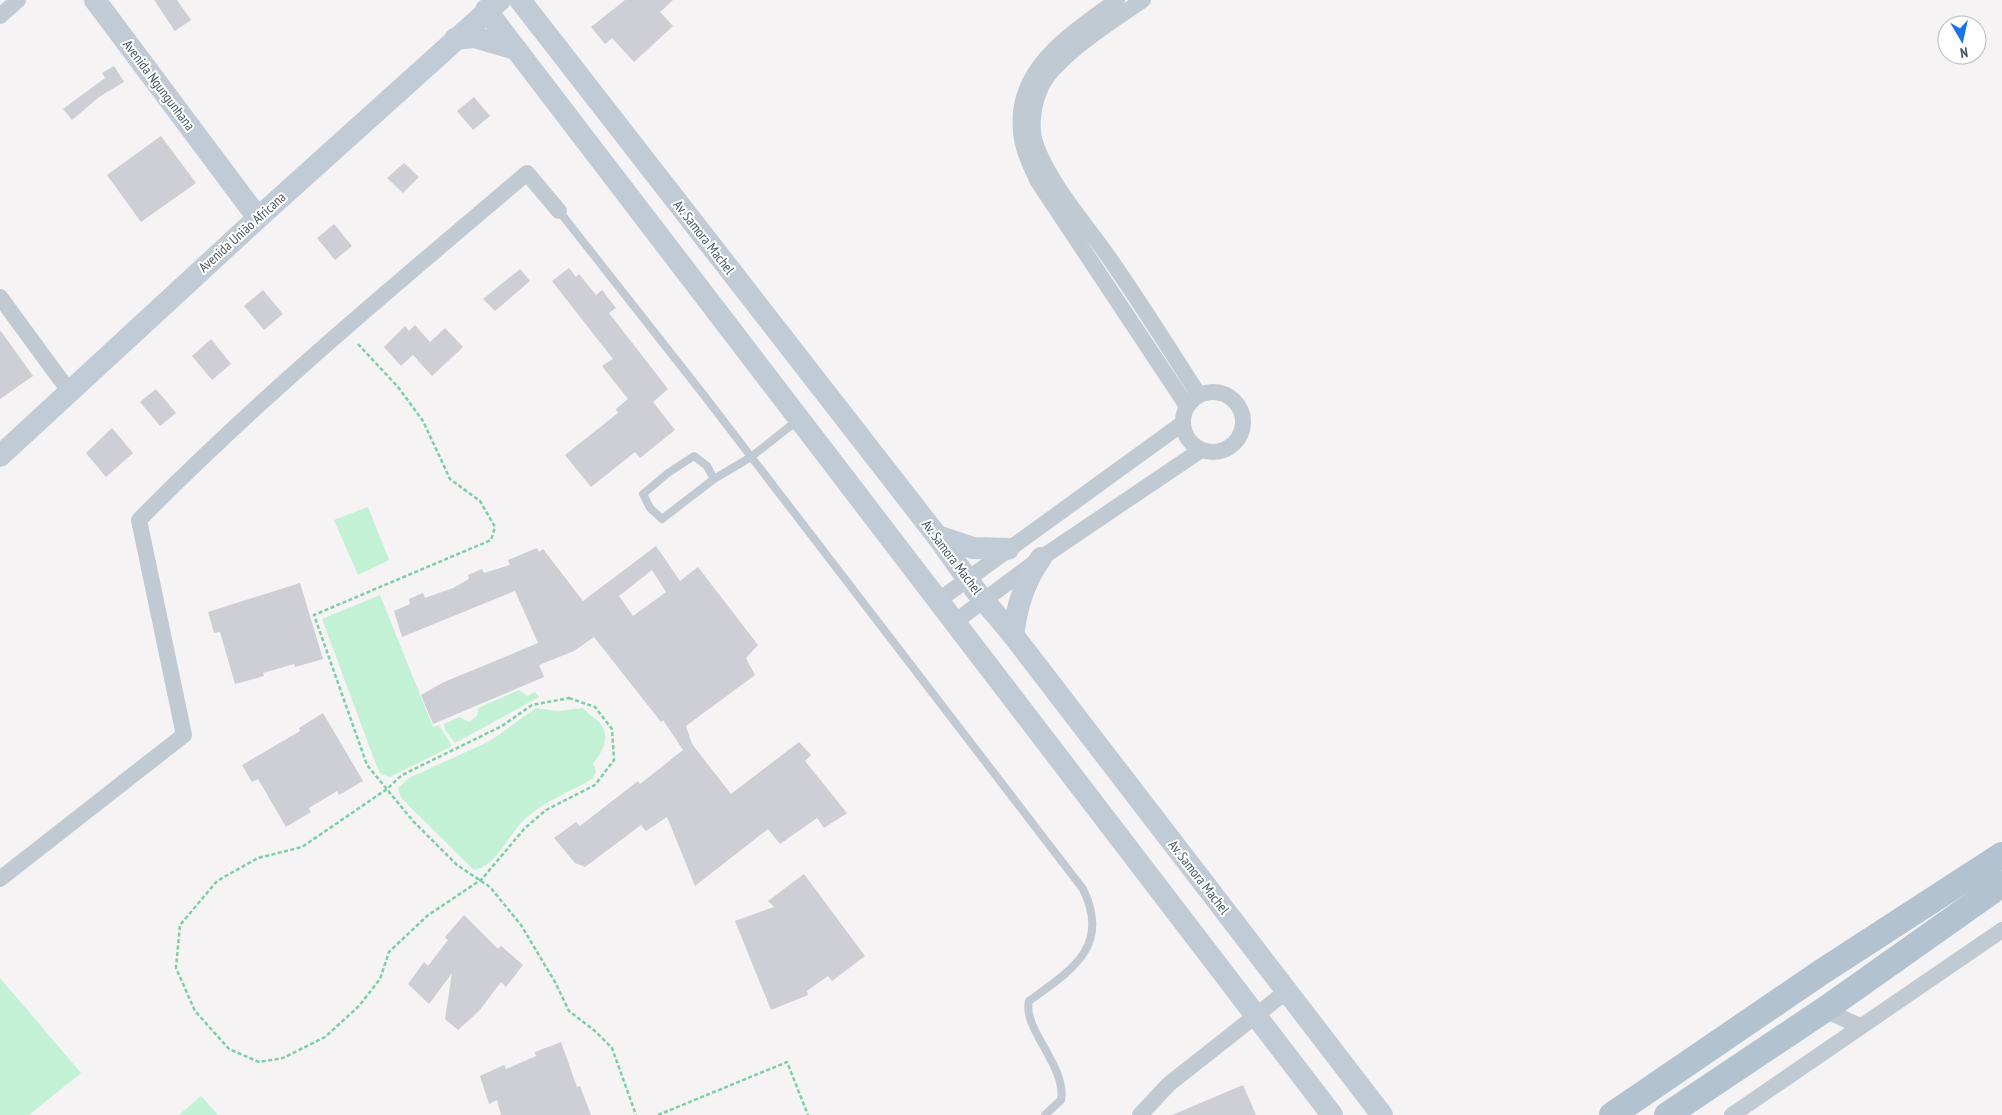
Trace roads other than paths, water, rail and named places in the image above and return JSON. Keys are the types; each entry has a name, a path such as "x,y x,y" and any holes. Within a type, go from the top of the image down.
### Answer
{"main road":[{"name":"Avenida Ngungunhana","path":"95,0 258,218"},
{"name":"Av. Samora Machel","path":"520,0 937,536 968,580 1013,635 1382,1115"},
{"path":"536,0 540,26"},
{"path":"493,5 516,49 956,621 1332,1115"},
{"name":"Avenida União Africana","path":"0,456 493,5"},
{"path":"455,39 474,37 516,49"},
{"path":"937,536 973,548 1008,549"},
{"path":"1013,635 1022,592 1028,576 1041,558"},
{"path":"1612,1115 1820,973 2002,855"},
{"path":"1667,1115 1824,1010 2002,884"}],"street":[{"path":"0,16 18,0"},
{"path":"1117,0 1058,44 1039,66 1024,92 1021,118 1024,148 1037,180 1187,406"},
{"path":"1143,0 1098,31 1055,68 1043,84 1036,101 1033,122 1036,146 1051,175 1112,262 1200,395"},
{"path":"0,878 184,735 139,520 201,457 527,173 559,211"},
{"path":"0,297 69,391"},
{"path":"1216,392 1232,398 1242,412 1243,429 1234,444 1218,452 1201,450 1188,439 1183,423 1187,406 1200,395 1216,392"},
{"path":"939,600 1183,423"},
{"path":"956,621 1041,558 1201,450"},
{"path":"1732,1115 2002,930"},
{"path":"1140,1115 1169,1084 1287,991"},
{"path":"1824,1010 1860,1026"}],"lane":[{"path":"559,211 751,457 1083,890 1092,908 1093,934 1085,952 1060,978 1029,1001 1028,1004 1035,1027 1062,1081 1061,1100 1045,1115"},
{"path":"714,479 707,466 694,456 668,473 643,494 650,508 662,519 714,479 751,457 800,418"}]}
